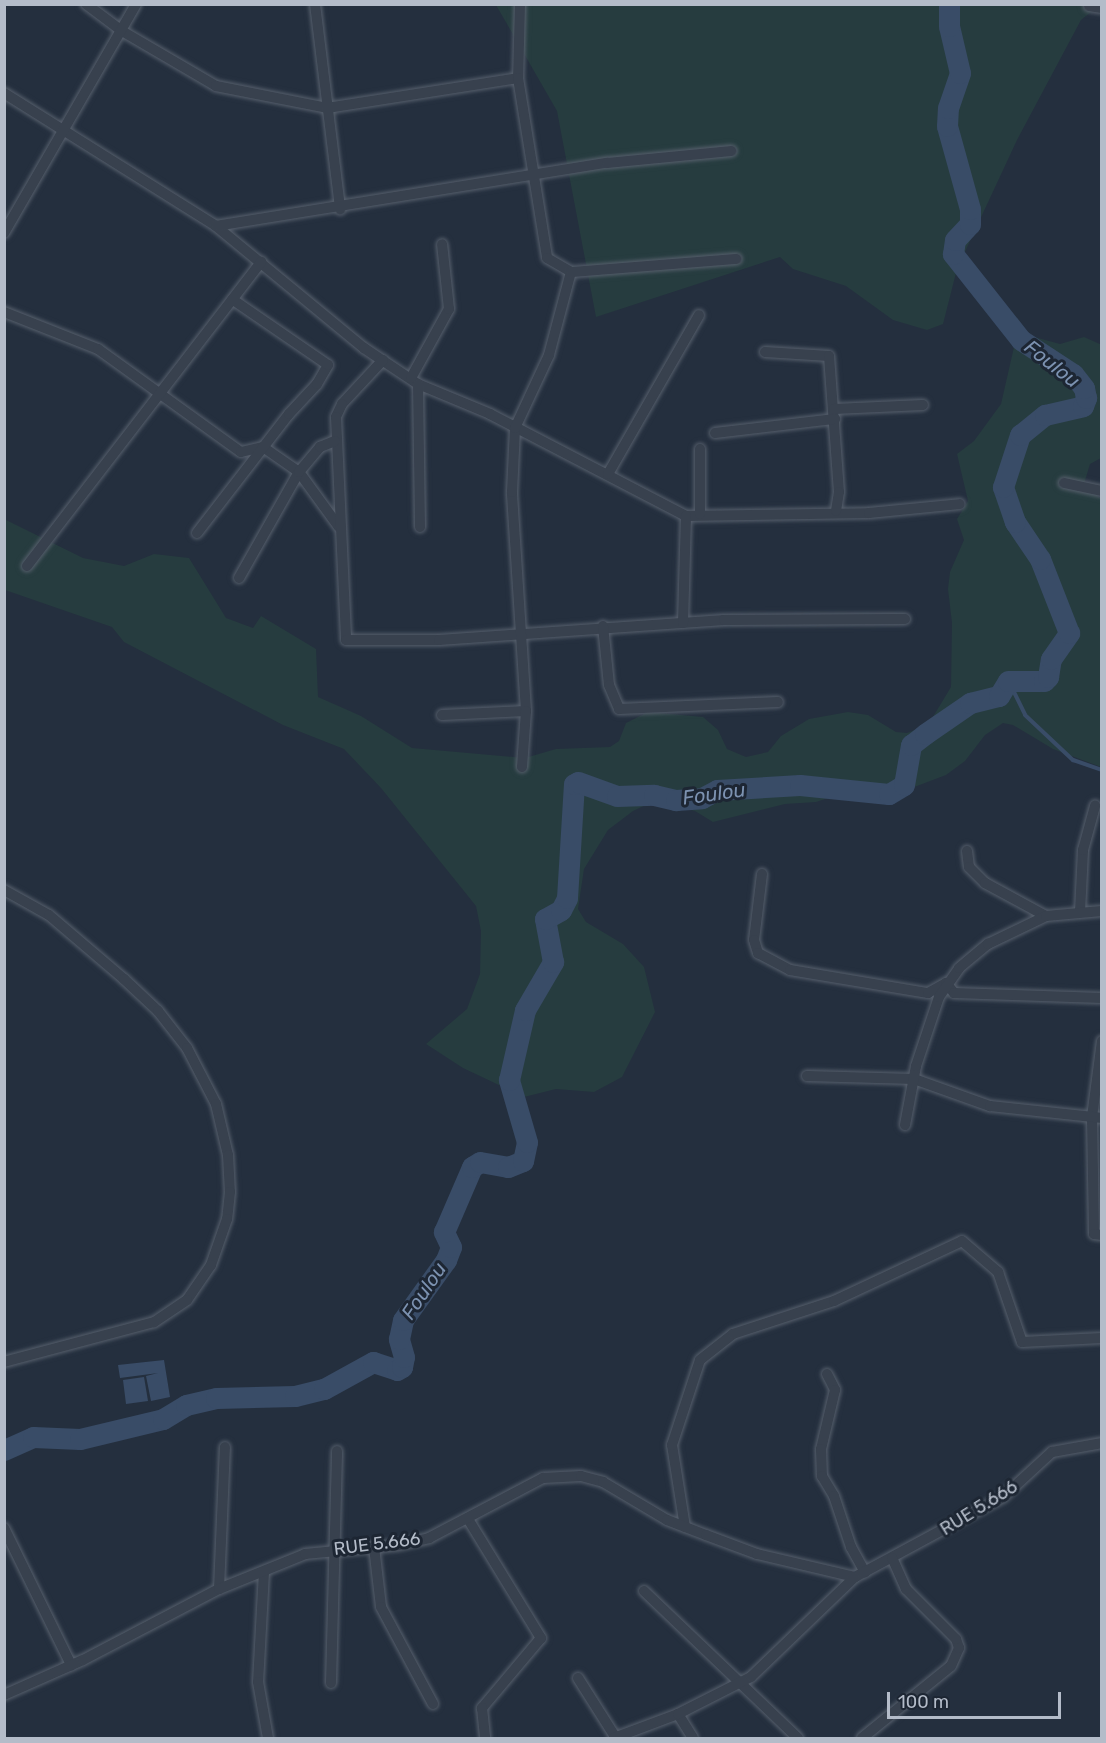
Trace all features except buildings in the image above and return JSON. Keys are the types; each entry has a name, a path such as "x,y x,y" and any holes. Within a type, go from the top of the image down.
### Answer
{"street":[{"path":"86,4 123,31 216,86 327,108 518,78"},
{"path":"5,232 123,31 136,4"},
{"path":"315,4 340,209"},
{"path":"520,4 518,78 536,177 547,258 571,272 736,259"},
{"path":"1089,6 1101,8"},
{"path":"4,93 216,226 383,360 415,381 608,474 686,516 869,513 960,504"},
{"path":"216,226 340,209 607,163 731,151"},
{"path":"420,528 415,381 449,309 442,244"},
{"path":"27,566 261,262"},
{"path":"522,767 526,711 512,492 515,428 549,355 571,272"},
{"path":"197,533 263,447 317,384 328,365 232,299"},
{"path":"4,312 98,349 242,452 263,447 299,472 339,528"},
{"path":"608,474 699,315"},
{"path":"765,352 829,356 839,492 836,512"},
{"path":"383,360 342,404 336,417 335,441 346,640 439,640 522,631 603,626 905,619"},
{"path":"715,433 835,414 923,405"},
{"path":"239,578 299,472 320,447 335,441"},
{"path":"700,449 700,514"},
{"path":"1064,483 1101,491"},
{"path":"683,623 686,516"},
{"path":"603,626 609,685 619,709 778,702"},
{"path":"442,715 526,711"},
{"path":"1080,912 1083,850 1095,806"},
{"path":"967,851 969,867 985,883 1046,916"},
{"path":"762,874 754,940 758,953 771,962 790,970 920,992 936,991 988,944 1046,916 1101,911"},
{"path":"4,890 49,915 74,936 158,1011 187,1048 216,1104 228,1155 230,1192 226,1219 210,1265 187,1300 154,1322 4,1362"},
{"path":"946,983 954,993 1101,998"},
{"path":"905,1125 914,1078 946,983"},
{"path":"1101,1041 1094,1234 1101,1235"},
{"path":"807,1076 914,1078 990,1106 1097,1118"},
{"path":"685,1527 672,1445 700,1360 733,1334 834,1301 962,1241 998,1272 1022,1342 1101,1338"},
{"path":"827,1374 835,1389 821,1449 822,1476 834,1496 851,1547 865,1572"},
{"name":"RUE 5.666","path":"615,1738 678,1714 742,1683 765,1666 855,1577 1004,1497 1052,1452 1101,1443"},
{"path":"219,1589 225,1447"},
{"path":"331,1683 336,1451"},
{"name":"RUE 5.666","path":"4,1695 70,1665 219,1589 305,1554 333,1549 374,1547 429,1538 543,1478 581,1476 622,1490 650,1510 685,1527 757,1554 855,1577"},
{"path":"468,1519 541,1638 482,1708 485,1738"},
{"path":"4,1528 70,1665"},
{"path":"374,1547 381,1607 433,1704"},
{"path":"862,1738 951,1666 959,1648 956,1639 906,1589 892,1558"},
{"path":"264,1572 258,1682 268,1738"},
{"path":"644,1591 798,1738"},
{"path":"578,1678 615,1738"},
{"path":"678,1714 693,1738"}],"green space":[{"path":"1101,4 1081,20 1017,140 957,269 943,324 927,330 893,320 846,286 793,269 780,257 596,317 557,111 496,5"},
{"path":"1019,325 1027,335 1060,344 1084,337 1102,345 1101,458 1090,464 1084,484 1101,499 1101,767 1053,749 1013,725 1003,723 985,735 965,761 946,775 901,792 884,794 864,786 816,802 785,804 713,822 695,811 654,801 633,811 608,830 584,869 578,909 586,922 623,944 644,967 655,1012 622,1077 594,1092 556,1089 524,1097 463,1068 426,1044 467,1009 480,974 481,931 476,906 381,788 344,749 283,725 124,642 112,627 5,590 4,519 83,558 124,566 154,554 189,558 226,618 253,628 261,616 316,649 318,697 361,716 412,748 525,758 556,749 610,747 619,741 626,723 648,712 703,717 718,730 727,749 746,757 768,752 781,736 809,719 848,712 868,715 896,732 907,733 928,725 951,687 952,623 948,589 950,572 964,540 957,519 968,501 957,454 974,441 1001,404"}],"water":[{"path":"164,1360 170,1397 151,1401 146,1376 158,1373 120,1378 118,1365"},
{"path":"144,1377 148,1401 126,1404 123,1380"}],"waterway":[{"name":"Foulou","path":"4,1450 33,1437 80,1439 163,1419 186,1405 216,1398 295,1396 324,1389 373,1362 397,1370 402,1367 404,1357 399,1339 403,1320 446,1260 451,1247 444,1232 472,1167 480,1162 508,1167 523,1161 527,1142 509,1080 525,1010 553,962 545,919 561,910 567,898 574,784 578,782 617,796 654,795 676,800 702,798 717,790 800,785 889,794 904,785 911,745 925,734 970,703 999,696 1008,681 1044,681 1048,677 1051,659 1069,633 1040,559 1015,522 1003,487 1020,435 1045,415 1083,406 1086,398 1084,388 1073,374 1021,340 953,254 955,240 970,224 970,209 947,126 948,108 960,73 949,26 949,4"},
{"path":"1003,687 1014,692 1025,715 1073,760 1102,770"}]}
